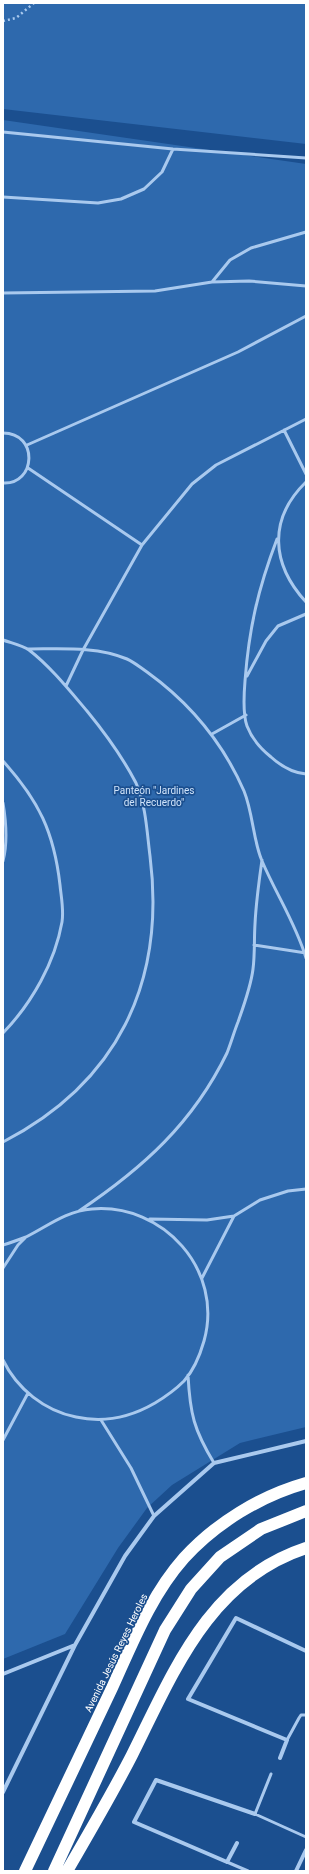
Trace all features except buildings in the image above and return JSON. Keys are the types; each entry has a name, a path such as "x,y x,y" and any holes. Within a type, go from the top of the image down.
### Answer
{"highway":[{"name":"Avenida Jesús Reyes Heroles","path":"25,1871 139,1630 162,1589 184,1559 215,1530 257,1501 306,1483"},
{"path":"54,1871 165,1630 191,1589 220,1557 261,1529 306,1511"},
{"path":"67,1871 124,1770 183,1654 206,1620 228,1596 250,1579 285,1557 306,1548"}],"street":[{"path":"3,1792 75,1645 125,1556 154,1516 214,1462 306,1441"},
{"path":"280,1758 288,1740 188,1699 236,1618 306,1651"},
{"path":"3,1674 75,1645"},
{"path":"237,1844 227,1862 134,1822 156,1780 255,1814"},
{"path":"296,1871 306,1850"}],"lane":[{"path":"3,132 173,149 306,158"},
{"path":"3,196 98,203 120,199 144,189 162,172 173,149"},
{"path":"212,282 230,260 251,248 306,232"},
{"path":"3,293 155,291 212,282 249,281 306,286"},
{"path":"27,446 238,352 306,316"},
{"path":"66,686 83,650 142,545 192,484 216,465 306,419"},
{"path":"284,430 306,474"},
{"path":"3,432 14,434 27,446 30,460 28,468 17,480 3,483"},
{"path":"28,468 142,545"},
{"path":"306,482 296,492 279,524 277,539 263,578 252,619 244,696 247,726 259,746 278,763 297,773 306,774"},
{"path":"277,539 279,552 291,582 306,602"},
{"path":"246,677 266,640 278,626 306,614"},
{"path":"3,640 28,650 66,686 118,752 136,784 145,816 152,877 153,927 145,969 133,1008 116,1042 97,1070 79,1090 30,1127 3,1142"},
{"path":"28,650 83,650 103,652 128,659 156,678 187,705 212,734 230,761 245,792 262,860 286,909 306,958"},
{"path":"212,734 246,715"},
{"path":"3,761 22,783 38,808 52,840 58,865 62,920 56,948 42,978 23,1009 3,1033"},
{"path":"3,803 6,818 5,852 3,861"},
{"path":"3,1245 26,1237 53,1221 78,1211 112,1189 143,1164 189,1114 210,1083 227,1052 241,1012 253,970 255,924 262,860"},
{"path":"254,945 305,953"},
{"path":"149,1219 207,1220 234,1216 260,1200 288,1191 306,1189"},
{"path":"3,1360 15,1380 28,1394 50,1408 82,1419 101,1420 128,1415 145,1409 164,1397 183,1382 188,1375 201,1349 207,1323 207,1301 202,1279 193,1260 180,1242 161,1226 149,1219 115,1209 78,1211"},
{"path":"202,1279 234,1216"},
{"path":"3,1268 18,1245 26,1237"},
{"path":"188,1375 195,1428 200,1440 214,1462"},
{"path":"3,1440 28,1394"},
{"path":"101,1420 131,1468 154,1516"},
{"path":"288,1740 301,1715 306,1715"},
{"path":"271,1774 255,1814 306,1837"},
{"path":"227,1862 248,1871"}],"path":[{"path":"3,21 16,18 34,3"}],"green space":[{"path":"3,3 306,3 306,144 3,109"},
{"name":"Panteón \"Jardines del Recuerdo\"","path":"3,120 306,164 306,1427 240,1443 172,1485 147,1508 118,1548 65,1634 3,1659"}]}
